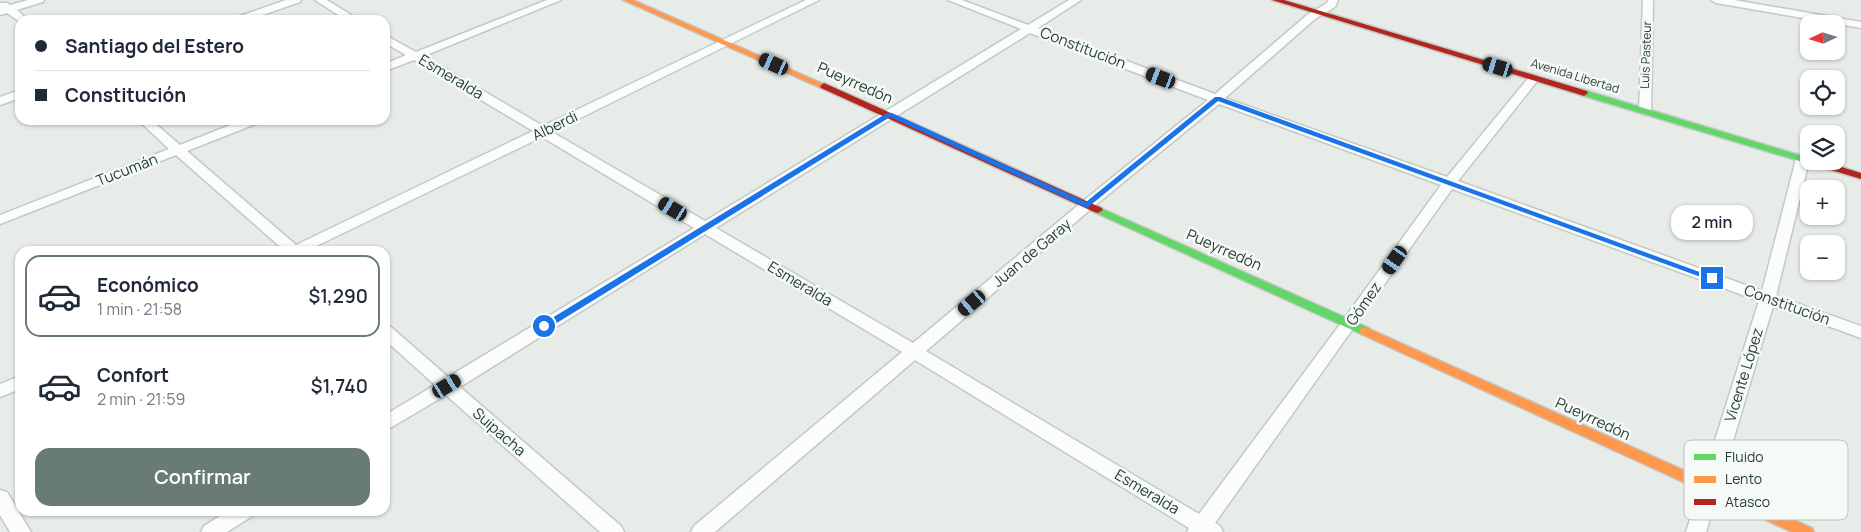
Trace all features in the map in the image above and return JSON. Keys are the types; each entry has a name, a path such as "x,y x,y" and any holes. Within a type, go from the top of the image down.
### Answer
{"street":[{"path":"3,8 39,0"},
{"path":"252,15 296,0"},
{"path":"320,0 346,15"},
{"path":"390,66 556,0"},
{"name":"Pueyrredón","path":"628,0 889,115 1350,323 1684,477"},
{"name":"Alberdi","path":"304,246 814,0"},
{"name":"Constitución","path":"953,0 1217,99 1861,332"},
{"path":"390,421 1076,0"},
{"name":"Avenida Libertad","path":"1276,0 1800,158"},
{"name":"Juan de Garay","path":"701,532 1087,205 1217,99 1317,12 1331,5 1334,0"},
{"name":"Luis Pasteur","path":"1644,111 1648,0"},
{"path":"1716,0 1861,26"},
{"path":"3,8 15,16"},
{"name":"Esmeralda","path":"390,41 915,352 1204,530"},
{"name":"Gómez","path":"1204,530 1450,182 1534,78"},
{"path":"0,101 15,96"},
{"path":"150,125 288,246"},
{"name":"Tucumán","path":"0,220 241,125"},
{"name":"Vicente López","path":"1725,440 1805,170"},
{"name":"Avenida Libertad","path":"1841,170 1861,176"},
{"name":"Suipacha","path":"390,335 614,532"},
{"path":"0,392 15,384"},
{"path":"0,498 21,532"},
{"path":"211,532 236,516"},
{"name":"Vicente López","path":"1696,532 1700,520"},
{"name":"Pueyrredón","path":"1780,520 1807,532"}],"traffic: fast":[{"path":"1584,93 1800,158"},
{"path":"1098,210 1365,331"}],"traffic: slow":[{"path":"627,0 824,86"},
{"path":"1365,331 1684,476"},
{"path":"1781,520 1807,532"}],"traffic: jam":[{"path":"1276,0 1584,93"},
{"path":"824,86 1098,210"},
{"path":"1841,170 1861,176"}],"route":[{"path":"544,326 889,115 1087,205 1217,99 1712,278"}]}
